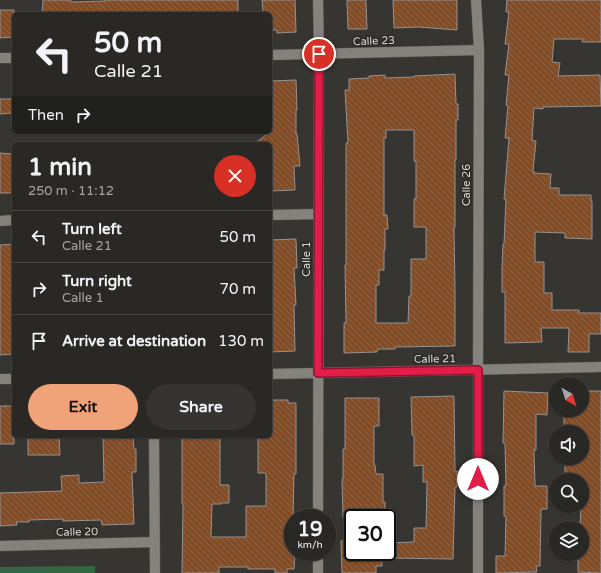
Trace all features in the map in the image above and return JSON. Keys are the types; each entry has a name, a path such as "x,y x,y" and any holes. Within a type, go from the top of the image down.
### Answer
{"street":[{"name":"Calle 1","path":"318,0 318,509"},
{"name":"Calle 26","path":"476,0 479,50 478,573"},
{"name":"Calle 23","path":"272,55 479,50"},
{"path":"0,58 12,58"},
{"path":"272,215 318,214"},
{"path":"0,221 12,220"},
{"name":"Calle 21","path":"272,374 601,367"},
{"path":"0,379 12,379"},
{"path":"154,438 155,573"},
{"name":"Calle 20","path":"0,546 155,542"},
{"path":"318,561 318,573"}],"green space":[{"path":"95,566 95,573 0,573 0,567"}],"building":[{"path":"43,0 71,0 71,2 105,0 238,0 238,12 42,12"},
{"path":"262,0 295,0 296,32 277,33 277,30 272,30 272,12 263,12"},
{"path":"347,0 366,0 367,29 348,29"},
{"path":"393,0 457,0 457,30 418,27 394,28"},
{"path":"507,0 601,0 601,42 582,42 583,39 554,39 552,62 560,63 558,76 600,75 601,106 543,107 543,109 534,108 532,140 536,141 533,171 534,173 551,174 550,188 559,188 559,195 591,195 592,239 565,238 565,233 535,232 535,262 544,262 544,293 552,293 552,310 579,310 579,313 601,313 601,334 589,334 589,352 568,352 569,328 541,328 542,342 505,343 505,292 502,292 502,268 506,199 504,199 509,138 505,138 509,75 505,75 509,44 505,44 509,12 506,12"},
{"path":"0,10 14,10 14,12 12,12 12,37 0,38"},
{"path":"455,74 458,120 456,120 454,227 455,346 395,347 395,349 378,349 377,352 344,353 344,323 346,323 346,143 348,143 345,90 349,90 349,79 369,78 369,76 385,75 385,78","holes":["386,130 414,130 414,161 416,161 414,227 426,227 426,259 411,259 411,296 409,296 408,323 376,323 376,285 379,285 379,270 384,270 385,229 388,229 387,215 384,215 384,138 386,138"]},
{"path":"296,80 296,134 300,166 294,166 295,190 272,191 272,142 257,142 267,134 272,134 272,81"},
{"path":"0,99 12,99 12,113 0,114"},
{"path":"0,153 12,154 12,193 0,193"},
{"path":"296,239 297,268 294,268 296,305 294,305 295,351 272,352 272,240"},
{"path":"12,244 12,354 0,355 0,245"},
{"path":"504,391 548,393 547,415 536,414 536,450 534,450 535,486 547,486 547,509 541,509 540,566 536,566 537,572 496,573 496,556 505,556 506,516 504,516 504,486 506,486 505,443 503,443"},
{"path":"589,391 601,391 601,573 578,572 578,561 589,561 589,521 580,521 581,513 589,513 589,473 565,473 565,465 589,465 589,425 564,425 564,417 589,417"},
{"path":"454,396 455,471 457,471 457,487 455,487 453,559 396,558 396,543 414,542 414,528 426,528 427,482 423,482 423,465 414,466 414,435 412,435 411,397"},
{"path":"345,398 379,398 379,426 374,426 374,465 376,474 383,474 383,502 385,502 385,509 344,509 343,518 342,479 343,449 345,449"},
{"path":"272,400 288,400 288,403 296,403 296,474 294,474 293,509 284,509 284,561 294,561 294,569 287,569 287,573 275,573 275,569 219,567 219,573 182,573 182,438 220,438 220,485 229,485 229,503 212,504 211,537 246,537 246,506 266,506 266,473 258,473 258,438 272,438"},
{"path":"0,406 12,406 12,438 14,438 14,444 0,444"},
{"path":"28,438 59,438 60,455 28,455"},
{"path":"103,438 133,438 134,449 136,449 136,472 132,472 134,524 102,525 101,520 63,521 63,519 29,520 29,522 16,522 17,525 0,526 0,493 62,491 61,476 79,475 79,483 104,482"},
{"path":"341,541 344,541 344,561 382,561 382,566 376,566 376,573 342,573"}],"route":[{"path":"319,54 318,373 478,370 478,479"}]}
